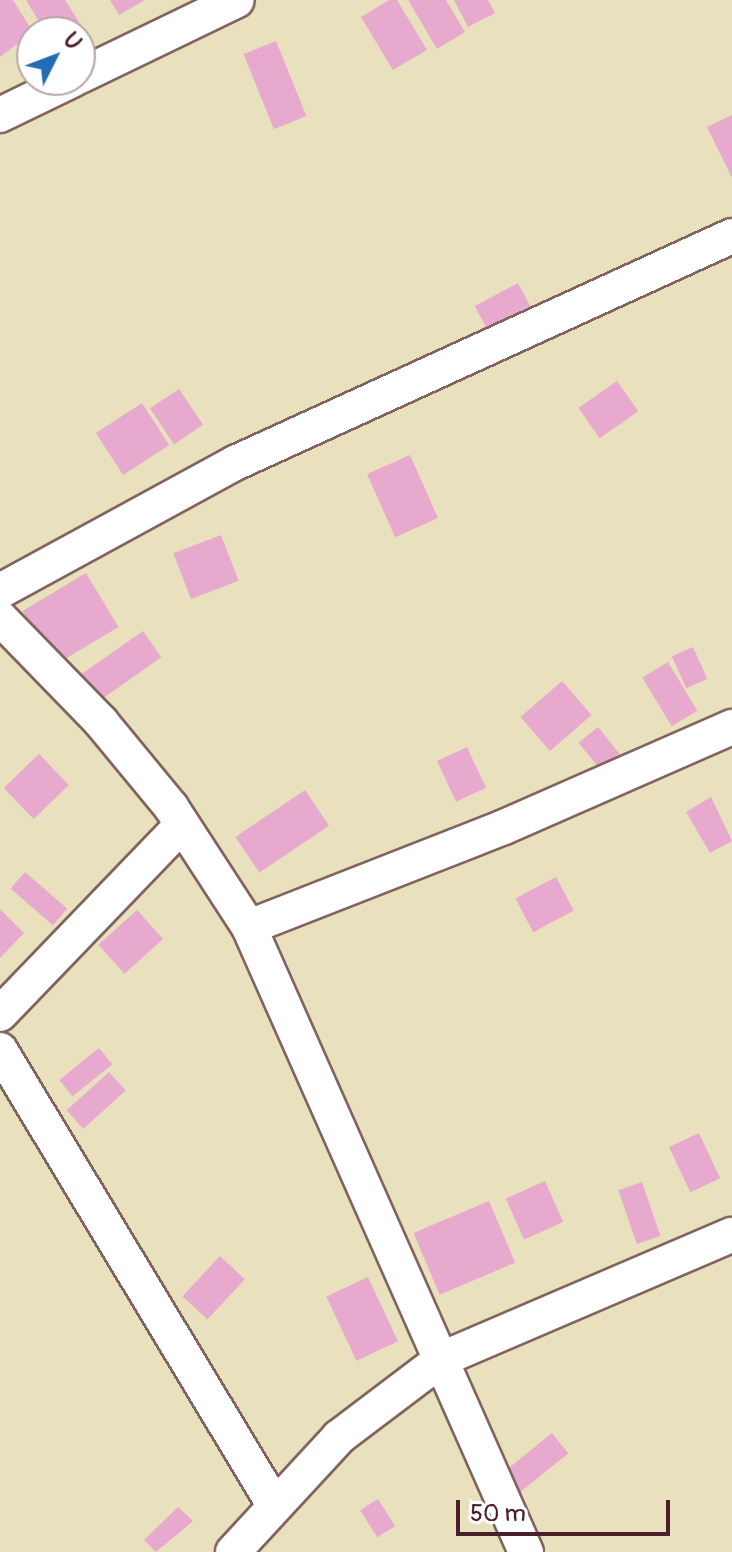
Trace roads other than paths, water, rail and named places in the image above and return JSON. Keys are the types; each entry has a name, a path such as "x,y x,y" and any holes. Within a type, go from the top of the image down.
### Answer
{"street":[{"path":"96,68 237,0"},
{"path":"0,115 39,96"},
{"path":"0,591 235,463 732,236"},
{"path":"0,618 101,722 182,825 249,927 526,1552"},
{"path":"249,927 504,827 732,727"},
{"path":"0,1014 182,825"},
{"path":"0,1050 273,1503"},
{"path":"233,1552 273,1503 339,1437 442,1359 732,1235"}]}
